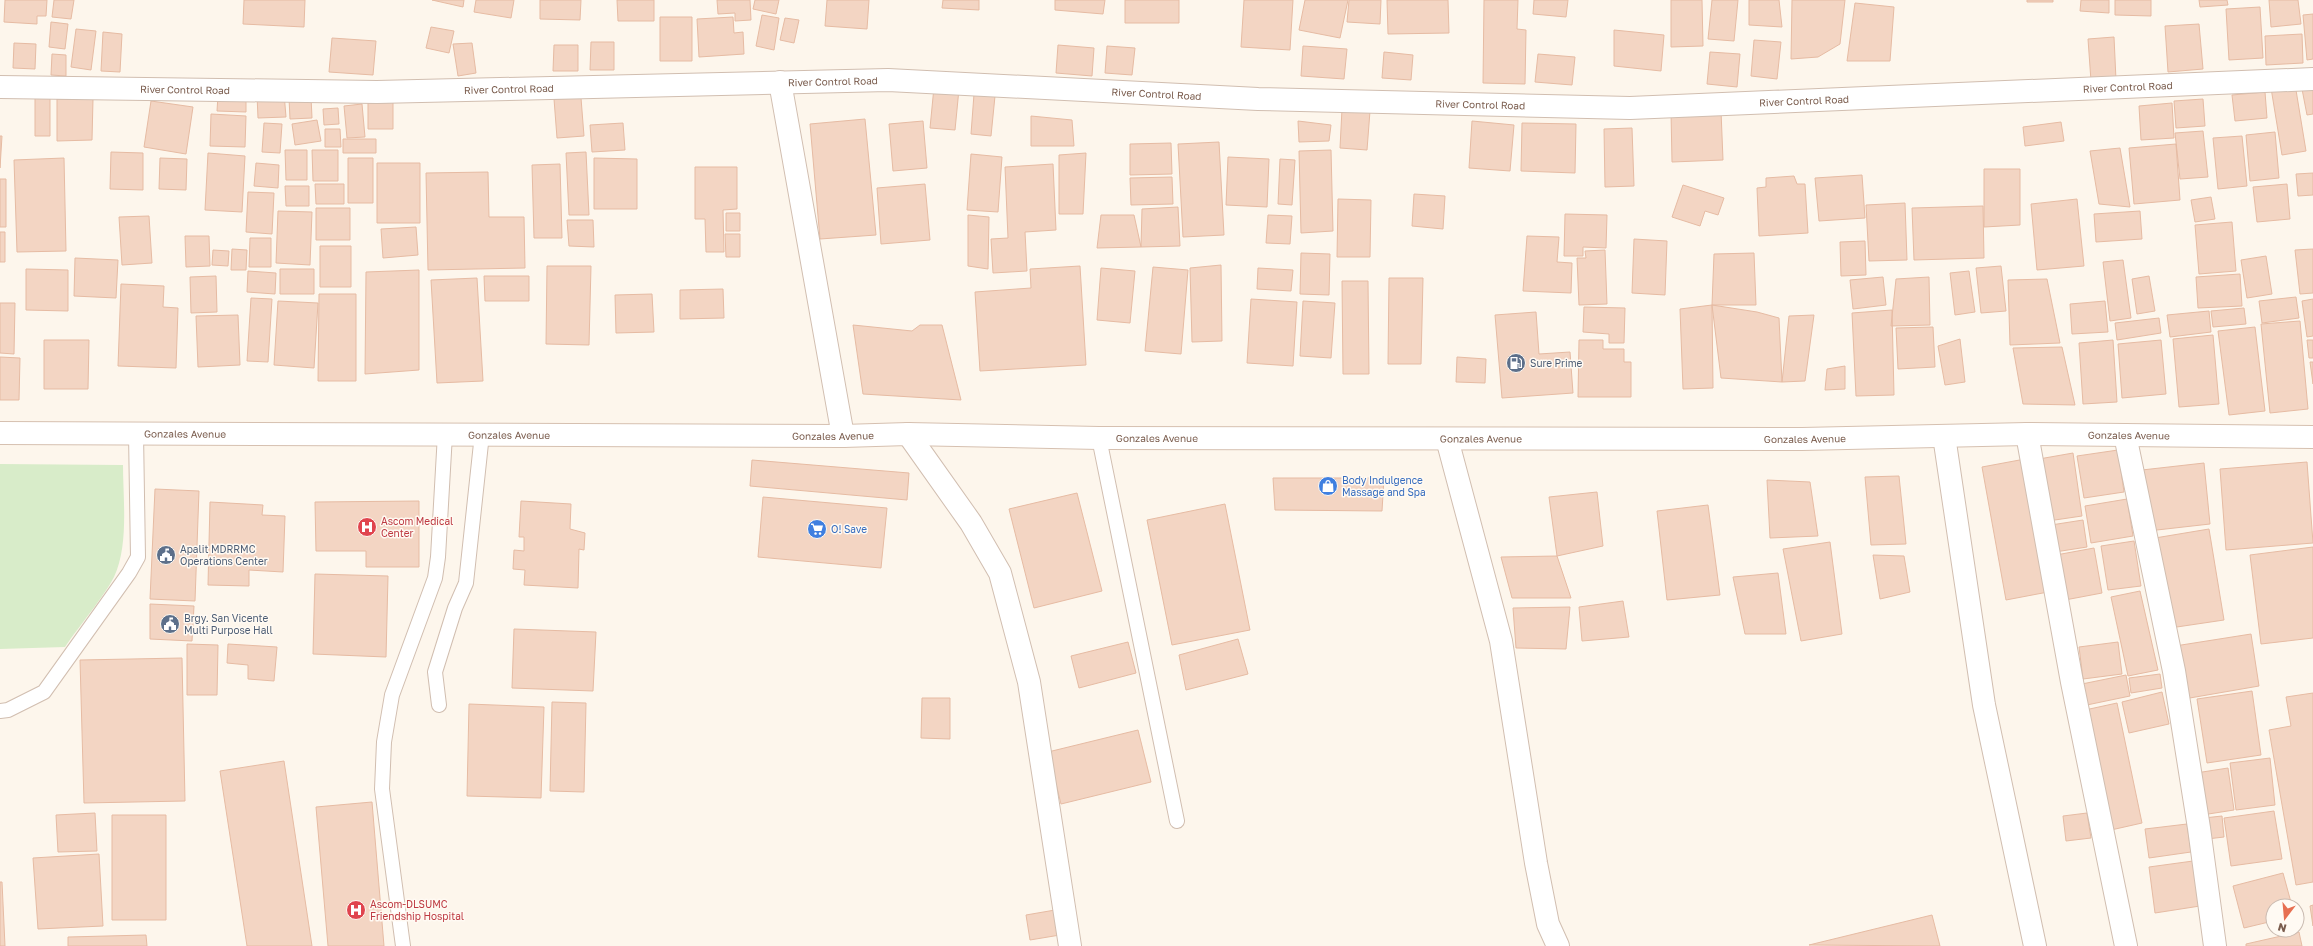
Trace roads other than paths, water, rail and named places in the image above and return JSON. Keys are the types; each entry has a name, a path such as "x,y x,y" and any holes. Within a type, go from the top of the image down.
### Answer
{"street":[{"name":"River Control Road","path":"0,88 378,92 888,80 1258,99 1630,108 2313,79"},
{"path":"780,82 843,436"},
{"name":"Gonzales Avenue","path":"0,433 843,436 908,434 1099,438 1802,440 2027,434 2313,437"},
{"path":"908,434 972,523 1000,573 1029,682 1070,946"},
{"path":"2027,434 2072,682 2126,946"},
{"path":"2125,435 2174,671 2199,828 2215,946"},
{"path":"1944,436 1984,705 2035,946"},
{"path":"1447,438 1501,642 1536,863 1548,924 1558,946"}],"lane":[{"path":"0,711 8,710 44,692 130,573 138,557 136,433"},
{"path":"403,946 382,789 384,742 392,695 435,578 438,557 445,434"},
{"path":"439,705 435,672 455,608 466,583 482,434"},
{"path":"1099,438 1177,821"}],"place":[{"name":"Sure Prime","path":"1516,363"},
{"name":"Body Indulgence Massage and Spa","path":"1328,486"},
{"name":"Ascom Medical Center","path":"367,527"},
{"name":"O! Save","path":"817,529"},
{"name":"Apalit MDRRMC Operations Center","path":"166,555"},
{"name":"Brgy. San Vicente Multi Purpose Hall","path":"170,624"},
{"name":"Ascom-DLSUMC Friendship Hospital","path":"356,910"}]}
